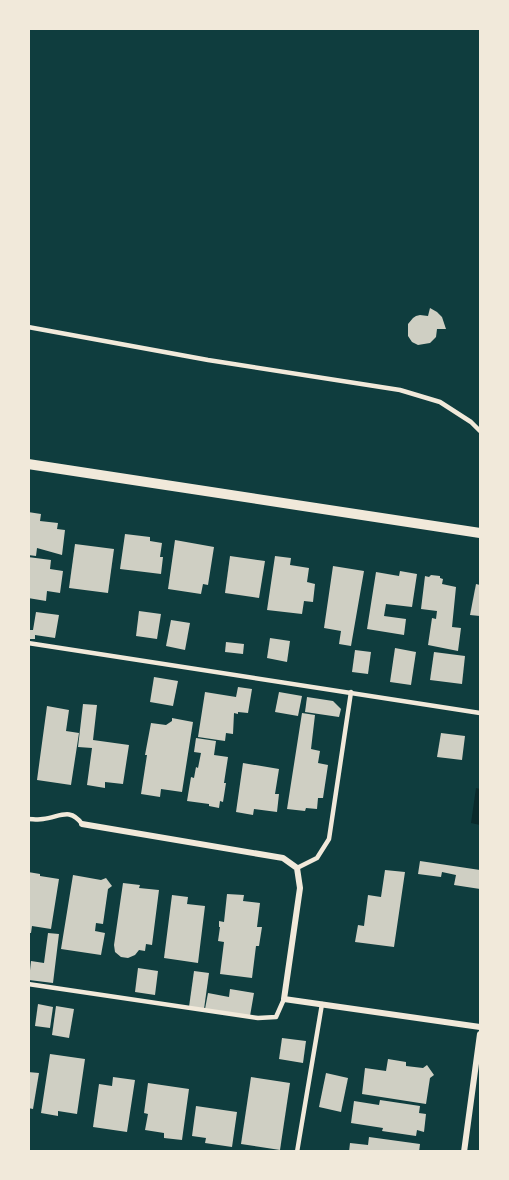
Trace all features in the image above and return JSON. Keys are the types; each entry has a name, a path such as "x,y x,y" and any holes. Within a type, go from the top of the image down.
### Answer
{"street":[{"path":"28,464 480,533"},
{"path":"82,824 283,858 297,868 300,888 284,999 480,1027"},
{"path":"464,1152 480,1034"}],"lane":[{"path":"28,327 208,360 400,390 440,402 471,422 480,431"},
{"path":"28,643 480,713"},
{"path":"297,868 317,858 329,839 351,692"},
{"path":"28,819 68,814 77,817 82,824"},
{"path":"28,984 258,1018 276,1017 284,999"},
{"path":"297,1152 322,1004"}],"water":[{"path":"476,788 480,789 480,825 471,823"}],"building":[{"path":"430,308 442,317 446,329 437,329 436,337 430,343 418,345 408,336 408,324 416,316 428,316"},
{"path":"28,512 41,514 40,521 58,523 57,529 65,530 62,555 37,548 36,556 28,555"},
{"path":"125,534 150,537 150,541 162,543 161,574 120,569"},
{"path":"175,540 214,547 208,585 203,584 201,594 168,589"},
{"path":"75,544 114,549 108,593 69,588"},
{"path":"230,556 265,561 259,598 225,593"},
{"path":"275,556 291,558 290,565 309,568 307,582 315,584 313,602 304,601 302,614 267,610"},
{"path":"28,557 51,560 50,569 63,571 60,593 47,591 46,601 28,598"},
{"path":"333,566 364,571 351,646 339,644 341,631 324,628"},
{"path":"400,571 417,574 412,607 386,604 384,616 406,619 404,635 367,629 376,572 399,576"},
{"path":"425,576 440,576 443,579 442,584 456,587 452,627 461,628 458,651 428,645 432,618 436,619 437,611 421,609"},
{"path":"476,584 480,585 480,616 470,615"},
{"path":"139,611 161,614 157,639 136,636"},
{"path":"36,612 59,615 55,638 35,635 35,639 28,639 28,630 33,630"},
{"path":"171,620 190,623 185,650 166,646"},
{"path":"270,638 290,641 287,662 267,658"},
{"path":"226,642 244,644 243,654 225,652"},
{"path":"395,648 416,652 411,685 390,682"},
{"path":"355,650 371,652 368,674 352,672"},
{"path":"434,652 465,656 462,684 430,680"},
{"path":"154,677 178,681 173,706 150,702"},
{"path":"238,687 252,689 248,713 234,713 233,734 226,733 225,741 198,737 205,692 236,697"},
{"path":"279,692 302,696 298,716 275,712"},
{"path":"307,697 333,701 341,709 339,717 305,712"},
{"path":"83,704 97,705 93,740 129,745 123,784 105,782 105,788 87,785 92,748 78,747"},
{"path":"47,706 69,710 66,731 79,733 71,785 37,780"},
{"path":"302,713 315,715 311,749 320,751 318,763 328,765 323,798 318,798 317,809 306,808 305,811 287,809"},
{"path":"172,718 193,722 182,792 161,789 160,797 141,794 151,723 166,725 172,721"},
{"path":"441,733 465,736 462,760 437,757"},
{"path":"196,738 216,741 214,755 228,757 223,802 220,801 219,808 187,801 191,777 194,778 201,753 194,752"},
{"path":"243,763 279,769 275,794 279,794 277,812 254,809 253,815 236,812"},
{"path":"420,861 480,870 480,889 454,885 456,875 442,872 441,877 418,874"},
{"path":"385,870 405,872 394,947 355,942 358,925 364,926 368,895 381,897"},
{"path":"28,872 59,879 51,929 32,926 31,933 28,933"},
{"path":"73,875 101,880 106,878 112,886 108,889 103,924 96,923 95,931 105,933 101,955 61,949"},
{"path":"123,883 140,885 139,888 159,890 152,945 146,944 145,951 139,950 128,958 121,957 115,952 114,945"},
{"path":"227,894 244,895 243,901 260,903 257,927 262,927 259,946 256,946 252,978 220,974 224,942 218,941 219,921 224,922"},
{"path":"172,895 188,897 187,904 205,906 198,963 164,958"},
{"path":"48,933 59,934 53,983 29,980 31,961 44,963"},
{"path":"138,968 158,971 155,995 135,992"},
{"path":"194,971 209,973 204,1009 189,1007"},
{"path":"230,989 254,993 250,1016 205,1009 208,993 229,997"},
{"path":"38,1004 53,1007 50,1028 35,1026"},
{"path":"56,1006 74,1009 69,1038 52,1035"},
{"path":"282,1038 306,1041 303,1063 279,1059"},
{"path":"50,1054 85,1059 77,1114 58,1111 58,1116 41,1113"},
{"path":"388,1059 406,1062 406,1066 423,1068 427,1065 434,1075 430,1078 426,1104 362,1094 365,1068 386,1071"},
{"path":"28,1072 39,1073 33,1109 28,1108"},
{"path":"326,1073 348,1078 341,1112 319,1107"},
{"path":"113,1077 135,1080 127,1132 93,1127 99,1084 112,1086"},
{"path":"251,1077 290,1083 280,1150 241,1144"},
{"path":"148,1083 189,1089 182,1140 164,1138 164,1133 145,1130 148,1114 144,1113"},
{"path":"380,1100 420,1106 419,1113 426,1114 424,1132 417,1130 416,1136 351,1123 354,1101 379,1105"},
{"path":"196,1106 237,1112 232,1147 205,1143 206,1138 192,1136"},
{"path":"369,1137 420,1144 419,1152 349,1152 350,1143 368,1145"}]}
